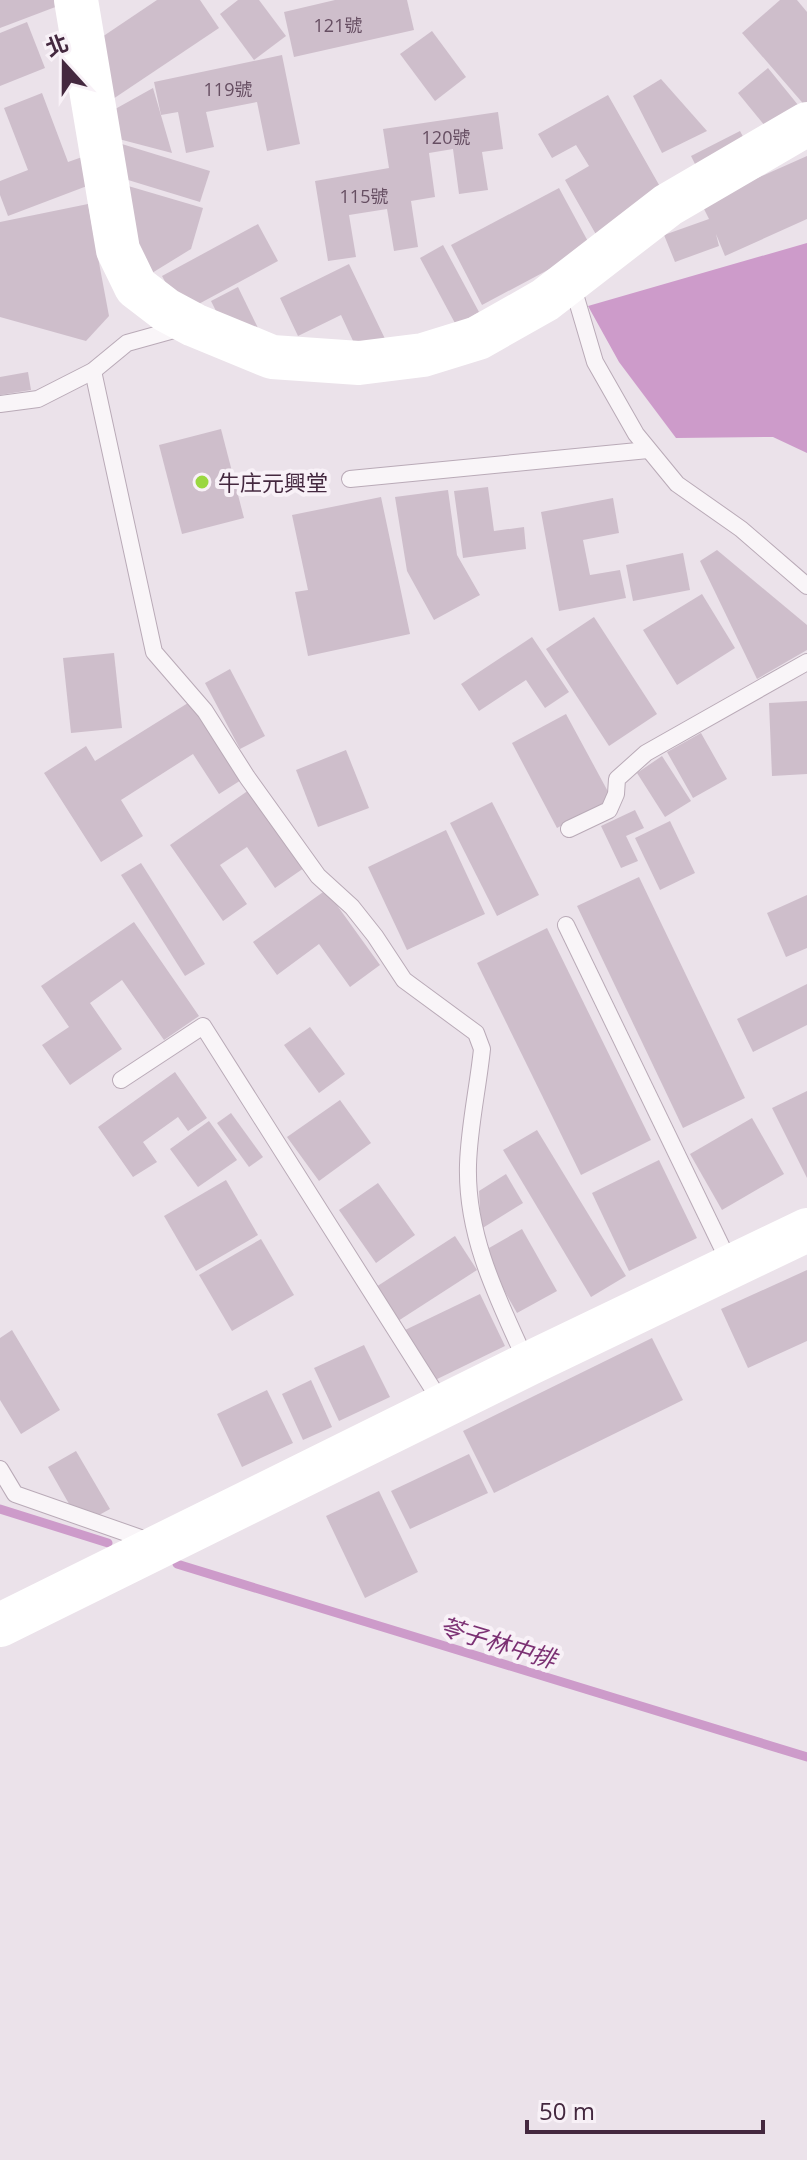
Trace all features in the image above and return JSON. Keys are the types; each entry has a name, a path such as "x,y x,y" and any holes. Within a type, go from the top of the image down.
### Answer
{"street":[{"path":"76,0 118,250 136,287 166,310 194,325 272,357 359,363 423,355 478,338 545,300 668,205 807,124"},
{"path":"0,1625 807,1230"}],"lane":[{"path":"571,281 595,362 648,450 677,484 741,529 807,586"},
{"path":"0,404 38,399 93,371 127,343 194,325"},
{"path":"93,371 154,652 205,711 247,777 318,876 352,907 404,980 476,1033 482,1049 468,1165 471,1217 486,1272 528,1364"},
{"path":"350,479 648,450"},
{"path":"569,829 609,810 616,794 617,779 646,753 807,662"},
{"path":"566,925 732,1268"},
{"path":"121,1080 203,1026 444,1406"},
{"path":"0,1469 15,1494 160,1545"}],"shaded area":[{"path":"807,243 807,453 773,437 676,438 619,362 588,306"}],"building":[{"path":"0,0 58,0 58,6 0,28"},
{"path":"157,0 200,0 219,28 107,103 99,39"},
{"path":"238,0 259,0 286,36 254,60 220,14"},
{"path":"335,0 407,0 414,30 294,57 284,12"},
{"path":"780,0 797,0 807,12 807,108 742,33"},
{"path":"27,22 45,68 0,86 0,33"},
{"path":"432,31 466,77 435,101 400,54"},
{"path":"282,55 300,144 267,151 257,102 206,112 214,147 186,153 178,112 161,115 154,82"},
{"path":"768,68 807,116 779,143 738,93"},
{"path":"661,79 707,131 662,153 633,96"},
{"path":"153,88 172,153 111,137 108,113"},
{"path":"42,93 68,162 85,156 87,186 8,216 0,195 0,181 28,170 4,108"},
{"path":"608,95 671,206 602,245 565,180 589,166 576,145 552,158 538,134"},
{"path":"498,112 503,149 482,152 488,190 459,194 453,149 429,153 435,197 411,201 418,247 394,251 387,209 349,215 356,257 328,261 315,181 389,168 383,129"},
{"path":"740,131 757,163 707,188 691,156"},
{"path":"112,141 210,171 200,202 115,176"},
{"path":"807,156 807,219 725,256 716,234 719,246 675,262 664,235 709,219 701,203"},
{"path":"118,183 203,208 191,249 139,281"},
{"path":"559,188 591,247 482,305 451,245"},
{"path":"88,204 109,316 86,341 0,317 0,222"},
{"path":"258,224 278,261 182,313 162,276"},
{"path":"443,245 479,312 456,325 420,258"},
{"path":"349,264 387,343 360,356 341,315 298,336 280,298"},
{"path":"238,287 258,328 231,341 211,301"},
{"path":"28,372 31,390 0,395 0,377"},
{"name":"牛庄元興堂","path":"221,429 244,518 182,534 159,445"},
{"path":"488,487 494,531 524,527 526,549 463,558 454,491"},
{"path":"448,490 457,555 480,595 434,620 407,571 395,497"},
{"path":"381,497 410,634 308,656 295,592 308,590 292,515"},
{"path":"613,498 619,533 583,540 590,575 620,570 626,598 559,611 541,512"},
{"path":"717,550 807,625 807,650 757,679 700,561"},
{"path":"683,553 690,590 633,601 626,565"},
{"path":"702,594 735,648 677,685 643,630"},
{"path":"594,617 657,714 609,746 546,649"},
{"path":"532,637 569,692 545,708 526,680 479,711 461,684"},
{"path":"114,653 122,728 71,733 63,658"},
{"path":"230,669 265,736 240,749 205,683"},
{"path":"196,698 246,777 219,794 193,754 121,800 143,836 101,862 44,773 86,746 95,761"},
{"path":"807,701 807,774 772,776 769,703"},
{"path":"566,714 612,799 557,828 512,743"},
{"path":"701,733 727,779 693,798 667,752"},
{"path":"346,750 369,808 318,827 296,770"},
{"path":"662,756 691,801 665,817 637,773"},
{"path":"249,790 304,868 275,888 247,847 220,865 247,904 223,921 170,845"},
{"path":"492,802 539,895 497,916 450,823"},
{"path":"635,810 644,828 626,836 638,861 621,868 601,826"},
{"path":"670,821 695,873 660,890 635,838"},
{"path":"446,830 485,914 407,950 368,867"},
{"path":"141,863 205,964 185,976 121,875"},
{"path":"639,877 745,1098 683,1128 577,906"},
{"path":"326,890 380,965 350,987 319,944 277,975 253,942"},
{"path":"807,895 807,948 786,957 767,913"},
{"path":"134,922 199,1016 164,1040 122,980 90,1003 122,1049 70,1085 42,1045 69,1027 41,986"},
{"path":"547,928 651,1140 581,1175 477,963"},
{"path":"807,984 807,1025 753,1052 737,1019"},
{"path":"310,1027 345,1074 319,1093 284,1045"},
{"path":"175,1072 207,1118 188,1131 178,1117 143,1142 157,1162 133,1177 98,1127"},
{"path":"807,1091 807,1178 772,1108"},
{"path":"340,1100 371,1143 319,1181 287,1137"},
{"path":"231,1113 263,1157 249,1167 217,1123"},
{"path":"752,1118 784,1174 722,1210 690,1154"},
{"path":"209,1121 237,1160 198,1187 170,1149"},
{"path":"537,1130 626,1276 591,1297 503,1150"},
{"path":"659,1160 697,1238 629,1271 592,1193"},
{"path":"506,1174 523,1203 481,1229 479,1191"},
{"path":"226,1180 258,1235 196,1271 164,1216"},
{"path":"378,1183 415,1235 376,1263 339,1210"},
{"path":"522,1229 557,1291 517,1313 482,1252"},
{"path":"455,1236 477,1270 398,1321 376,1287"},
{"path":"261,1239 294,1295 232,1331 199,1275"},
{"path":"807,1270 807,1341 748,1368 721,1309"},
{"path":"480,1294 505,1346 429,1383 403,1331"},
{"path":"12,1330 60,1410 21,1434 0,1400 0,1338"},
{"path":"652,1338 683,1400 494,1493 463,1431"},
{"path":"364,1345 390,1397 339,1421 314,1368"},
{"path":"311,1380 332,1427 303,1440 282,1394"},
{"path":"267,1390 293,1443 242,1467 217,1414"},
{"path":"76,1451 110,1509 81,1525 48,1467"},
{"path":"469,1454 488,1493 410,1529 391,1491"},
{"path":"379,1491 418,1572 365,1598 326,1516"}],"waterway":[{"name":"苓子林中排","path":"0,1509 108,1543"},
{"name":"苓子林中排","path":"177,1564 807,1757"}],"place":[{"name":"牛庄元興堂","path":"202,482"}]}
